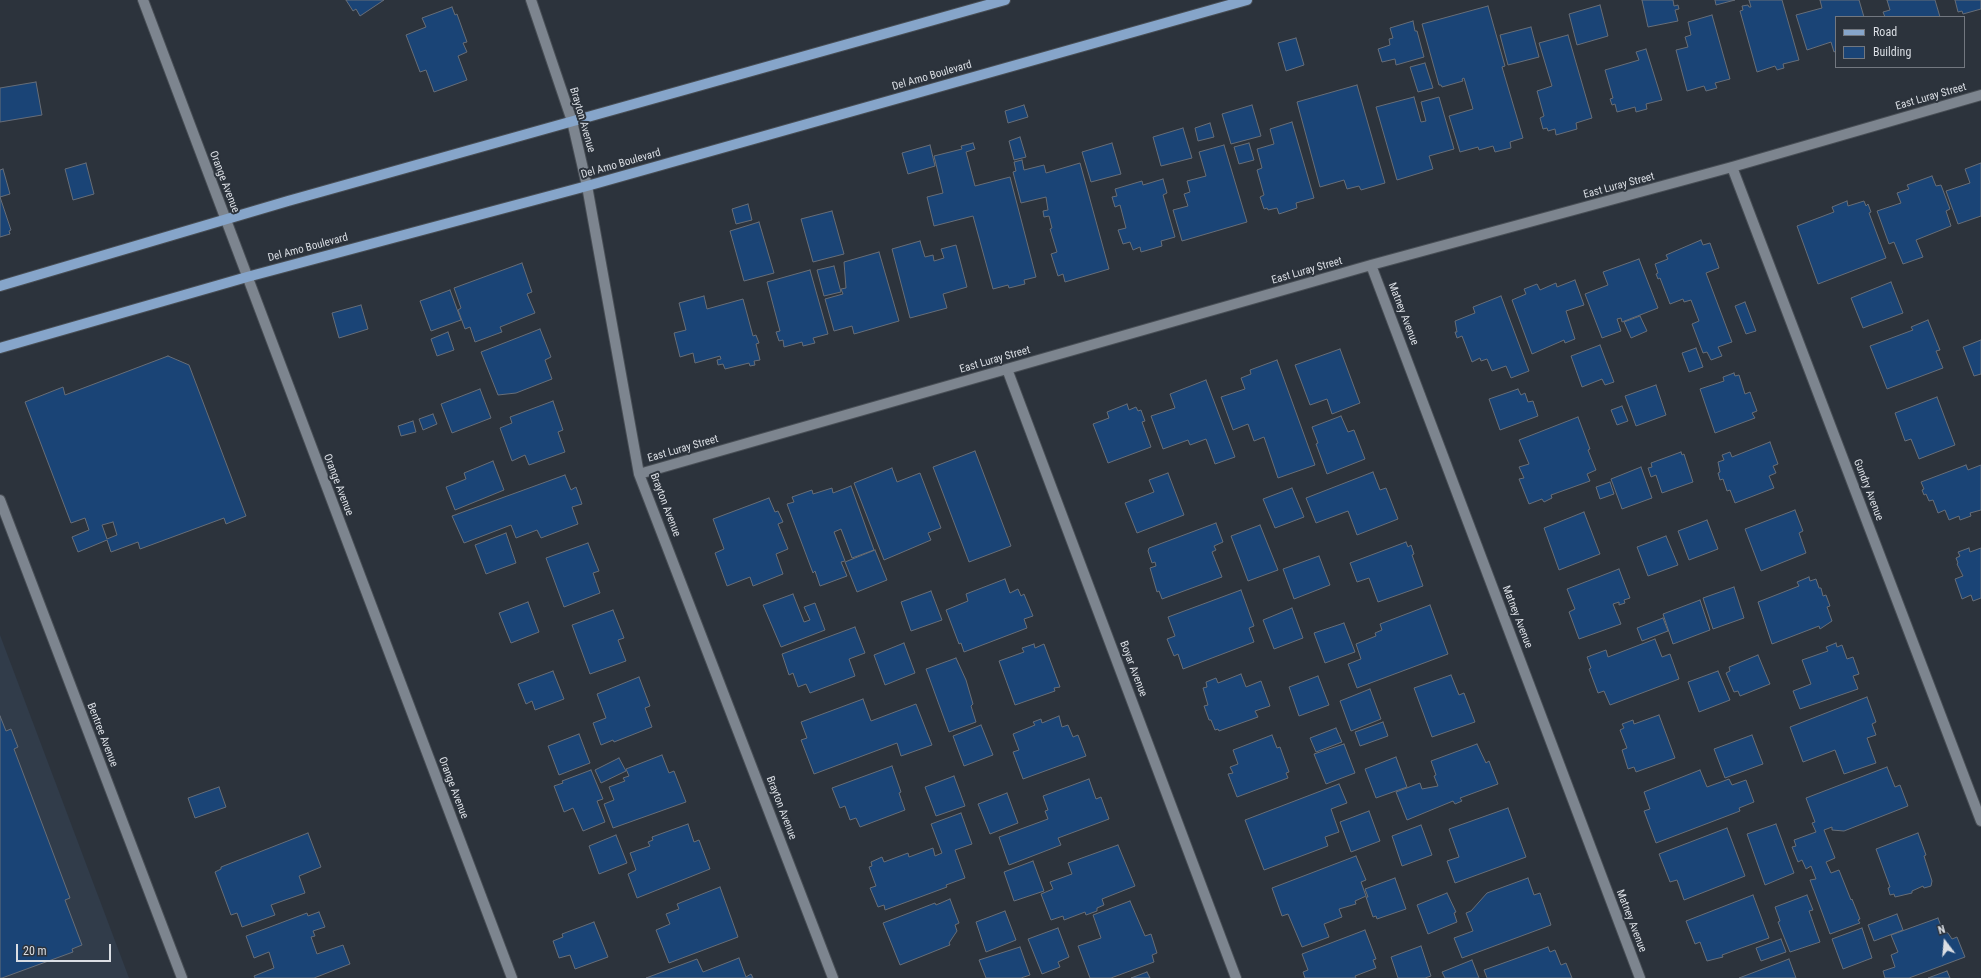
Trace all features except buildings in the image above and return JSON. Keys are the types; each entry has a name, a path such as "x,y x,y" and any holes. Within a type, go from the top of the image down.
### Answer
{"main road":[{"path":"0,286 225,219 1005,0"},
{"name":"Del Amo Boulevard","path":"0,348 247,277 587,186 1247,0"}],"street":[{"name":"Orange Avenue","path":"143,0 512,978"},
{"name":"Brayton Avenue","path":"531,0 572,121 587,186 639,474 833,978"},
{"name":"East Luray Street","path":"639,474 1371,265 1732,167 1981,95"},
{"name":"Gundry Avenue","path":"1732,167 1981,821"},
{"name":"Matney Avenue","path":"1371,265 1640,978"},
{"name":"Boyar Avenue","path":"1007,369 1236,978"},
{"name":"Bentree Avenue","path":"0,500 182,978"}],"shaded area":[{"path":"0,635 129,978 0,978"}]}
